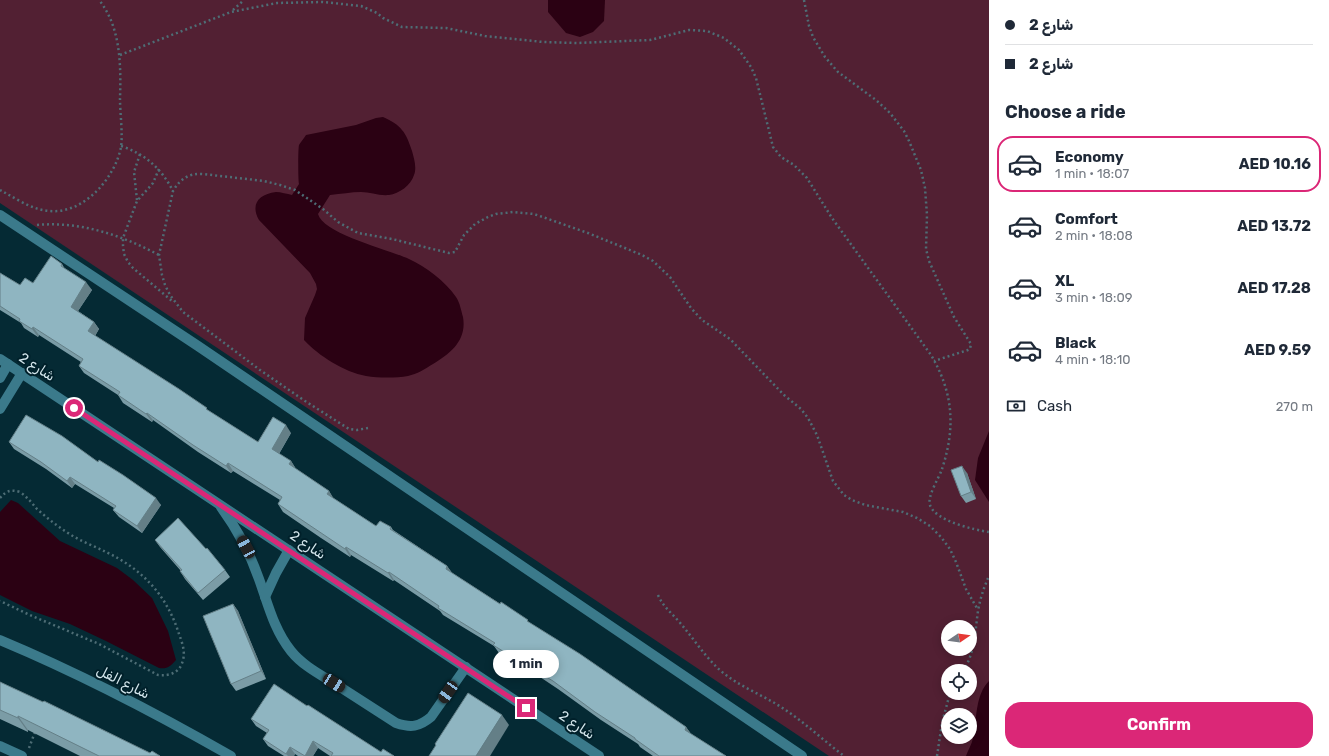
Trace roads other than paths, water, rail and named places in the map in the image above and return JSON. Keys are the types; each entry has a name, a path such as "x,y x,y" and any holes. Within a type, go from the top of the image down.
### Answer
{"street":[{"path":"0,215 198,346 802,756"},
{"path":"0,378 4,362"},
{"name":"شارع 2","path":"4,362 599,756"},
{"path":"0,409 22,373"},
{"path":"217,502 246,547 260,580 276,627 291,651 309,668 396,722 405,726 415,726 424,723 431,717 466,667"},
{"path":"265,597 289,550"},
{"name":"شارع الفل","path":"0,640 71,671 198,737 231,756"},
{"path":"0,746 25,752"}]}
